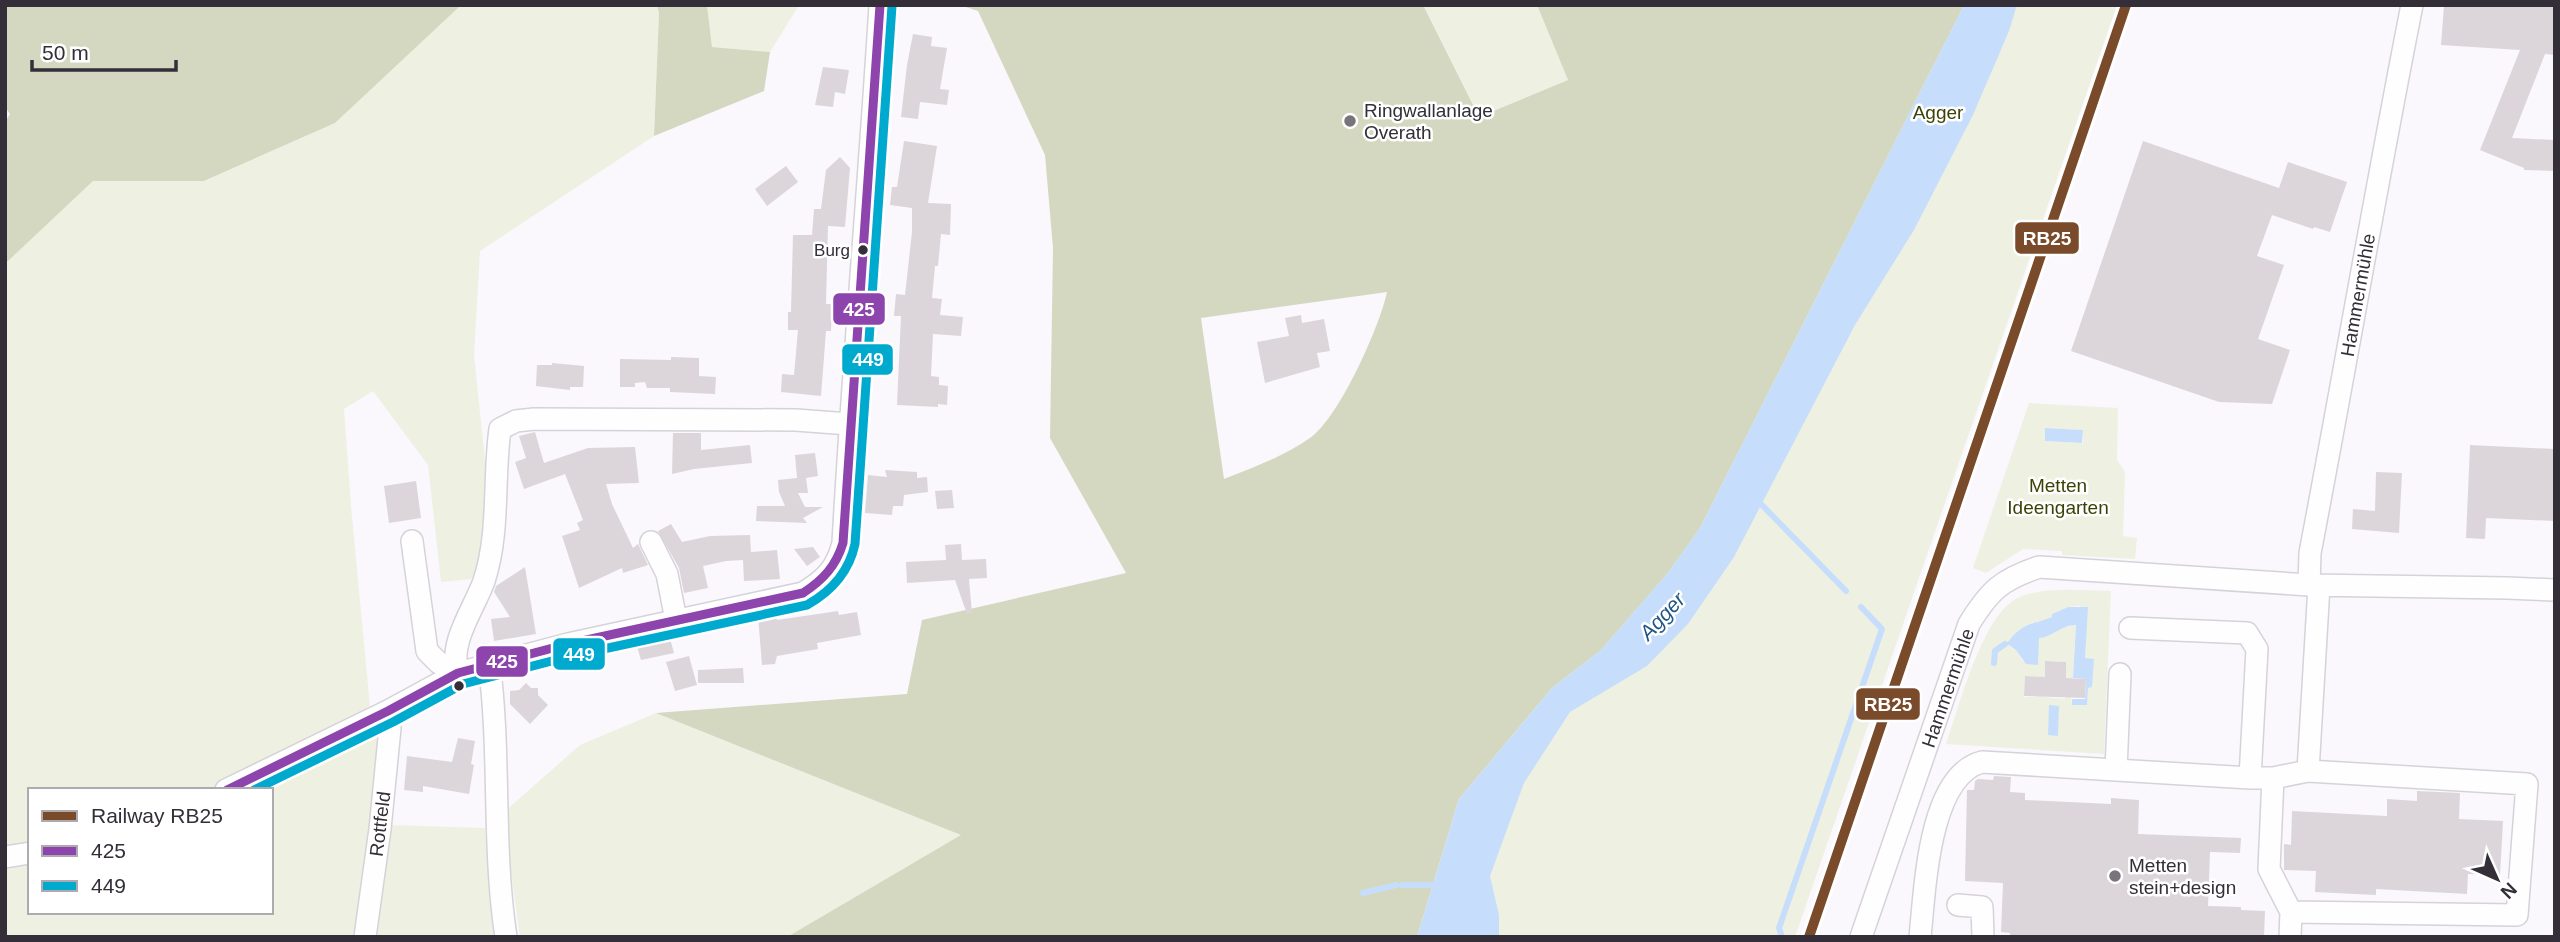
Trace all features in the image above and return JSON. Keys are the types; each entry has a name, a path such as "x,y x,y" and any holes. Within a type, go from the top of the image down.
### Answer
{"street":[{"path":"230,788 388,711 458,673 489,663 803,593 821,582 833,570 843,543 849,424 868,198 880,5"},
{"name":"Hammermühle","path":"2314,585 2310,553 2412,5"},
{"path":"458,673 454,662 456,649 484,579 495,529 500,429 507,424 534,419 644,419 796,420 849,424"},
{"path":"412,541 427,651 439,663 458,673"},
{"path":"651,542 667,574 676,620"},
{"name":"Hammermühle","path":"1861,937 1969,624 1985,598 2012,576 2039,568 2314,585 2555,590"},
{"path":"2308,771 2314,585"},
{"path":"2130,628 2247,633 2257,649 2250,778"},
{"path":"489,663 494,700 496,794 506,937"},
{"path":"2116,770 2120,674"},
{"name":"Rottfeld","path":"365,937 389,741 388,711"},
{"path":"1920,937 1937,822 1946,796 1958,777 1972,765 1982,762 2250,778 2273,778 2308,771 2527,784 2517,915 2291,912"},
{"path":"2273,778 2269,869 2291,912 2290,937"},
{"path":"5,857 28,853"},
{"path":"1958,905 1982,907 1983,937"}],"green space":[{"path":"5,5 460,6 335,123 204,181 93,181 5,261 5,122 10,114 5,107"},
{"path":"459,5 657,5 659,13 654,136 480,251 474,355 486,470 485,524 481,552 472,579 441,582 428,465 373,391 344,409 370,707 378,747 371,827 356,937 5,937 5,263 93,181 204,181 335,123"},
{"path":"657,5 707,5 712,47 770,52 764,91 654,136 659,13"},
{"path":"707,5 799,5 770,52 712,47"},
{"path":"960,5 1423,5 1479,117 1568,80 1537,5 1964,5 1700,528 1667,574 1601,650 1552,688 1459,799 1417,937 787,937 961,835 656,713 907,694 922,620 1126,573 1050,438 1053,248 1045,155 978,11","holes":["1387,292 1357,370 1333,412 1321,427 1310,438 1290,450 1224,479 1201,318"]},
{"path":"1423,5 1537,5 1568,80 1479,117"},
{"name":"Agger","path":"1932,5 2117,5 1795,937 1428,937"},
{"name":"Metten Ideengarten","path":"2029,403 2118,408 2117,460 2125,472 2123,536 2137,538 2135,559 2062,555 2062,551 2023,549 1986,573 1973,568","holes":["2045,428 2083,430 2083,443 2045,441"]},
{"path":"2042,591 2111,591 2104,754 1946,744 1974,662 1995,621 2007,606 2020,597","holes":["2080,606 2086,626 2085,659 2094,659 2086,705 2072,705 2071,695 2066,695 2065,699 2043,697 2043,694 2024,697 2025,676 2045,677 2046,661 2066,662 2066,678 2073,678 2076,625 2039,638 2037,665 2023,661 2016,650 2004,642 2009,642 2020,630 2033,622 2039,624 2068,607"]},
{"path":"656,713 962,835 787,937 520,937 503,813 580,745"},
{"path":"388,825 485,828 497,937 375,937"}],"water":[{"name":"Agger","path":"1964,5 2017,5 2009,31 1973,115 1914,230 1855,325 1734,557 1688,624 1647,666 1570,712 1524,783 1490,876 1499,915 1499,937 1417,937 1459,799 1552,688 1601,650 1667,574 1700,528"},
{"path":"2045,428 2083,430 2082,443 2045,441"},
{"path":"2068,607 2088,607 2085,658 2094,659 2092,687 2088,688 2087,705 2072,705 2072,699 2085,699 2086,679 2073,678 2076,625 2039,638 2038,665 2026,664 2016,650 2009,645 2005,646 2004,642 2008,642 2024,627 2037,622 2038,624"},
{"path":"2049,705 2059,706 2058,736 2048,735"}],"building":[{"path":"2444,5 2555,5 2555,55 2545,54 2512,138 2555,140 2555,171 2524,170 2480,150 2520,50 2441,45"},
{"path":"913,34 932,37 931,46 947,48 940,89 949,90 947,105 920,102 918,119 901,117"},
{"path":"823,67 849,70 845,94 835,92 833,107 815,105"},
{"path":"904,141 937,146 928,203 951,204 950,235 941,234 932,298 942,299 940,315 963,317 961,336 933,334 931,376 939,377 939,385 948,386 947,405 938,404 938,407 897,405 901,316 894,316 896,294 905,295 912,208 890,205 892,187 897,187"},
{"path":"2143,141 2279,188 2288,162 2347,182 2330,232 2272,215 2257,256 2284,265 2258,339 2290,350 2272,404 2219,402 2071,351"},
{"path":"840,157 850,168 845,227 828,226 826,304 832,304 831,331 826,331 821,396 781,392 782,374 794,375 798,330 788,330 793,235 812,235 814,209 821,209 826,170"},
{"path":"786,166 798,182 767,206 755,189"},
{"path":"1301,315 1302,323 1324,319 1330,351 1317,353 1320,367 1265,383 1257,342 1289,336 1285,318"},
{"path":"671,357 699,358 699,376 716,377 715,394 670,392 670,388 647,388 645,382 635,383 635,387 620,387 620,359 671,360"},
{"path":"552,363 584,366 583,387 570,387 570,390 536,386 537,365"},
{"path":"535,432 544,463 588,448 635,447 639,483 606,484 612,504 633,548 638,544 648,565 623,573 622,568 579,588 562,536 580,530 577,523 583,520 565,474 524,489 515,462 526,458 519,436"},
{"path":"673,433 701,433 701,450 750,445 752,463 672,474"},
{"path":"2470,445 2555,449 2555,521 2486,518 2485,539 2466,538"},
{"path":"815,453 818,476 806,478 808,493 798,493 805,507 823,507 803,518 807,523 756,521 757,506 785,506 779,492 778,480 797,478 795,455"},
{"path":"885,470 917,472 917,478 927,477 928,492 904,495 903,506 893,506 892,515 865,513 868,475 887,477"},
{"path":"2376,472 2402,473 2399,533 2352,529 2353,509 2375,511"},
{"path":"416,481 421,518 389,523 384,486"},
{"path":"952,490 954,508 937,509 935,491"},
{"path":"671,524 682,542 710,536 750,535 751,552 777,550 780,579 744,581 743,560 726,561 703,566 708,588 684,593 679,568 658,531"},
{"path":"961,544 962,560 986,559 987,578 969,579 972,613 967,614 955,580 907,583 906,562 946,560 945,545"},
{"path":"813,547 820,557 807,566 794,549"},
{"path":"525,567 536,634 494,641 491,619 510,617 494,592 496,586"},
{"path":"838,611 839,615 857,612 861,635 817,643 818,649 777,656 775,664 762,665 758,616 777,614 777,620"},
{"path":"669,635 674,653 641,660 636,643"},
{"path":"689,656 697,685 675,691 666,662"},
{"path":"2045,661 2066,662 2066,678 2086,679 2085,698 2024,696 2025,676 2045,677"},
{"path":"743,668 744,683 698,683 698,670"},
{"path":"526,683 531,688 538,688 538,695 548,705 530,724 510,704 510,691 519,690"},
{"path":"458,738 475,741 469,794 423,786 423,792 404,790 407,756 452,762"},
{"name":"Metten stein+design","path":"1994,776 2011,777 2010,792 2025,793 2025,800 2111,804 2111,798 2139,800 2138,834 2241,838 2240,853 2210,852 2208,906 2265,911 2264,937 2010,937 2010,933 2001,932 2003,883 1965,881 1967,790 1974,790 1975,781 1978,779 1993,780"},
{"path":"2417,791 2460,793 2459,819 2503,821 2500,875 2468,874 2467,894 2376,889 2376,895 2315,892 2316,871 2284,870 2284,844 2291,845 2292,811 2387,816 2387,799 2417,801"}],"waterway":[{"path":"1757,500 1846,591"},
{"path":"1782,937 1779,928 1882,629 1861,607"},
{"path":"1994,663 1995,651 2005,644"},
{"path":"1363,893 1396,885"},
{"path":"1402,885 1439,885"}],"rail line":[{"name":"RB25","path":"1809,937 2126,5"}],"transit line":[{"name":"425","path":"231,788 388,711 458,673 568,644 803,593 828,572 843,543 880,5"},
{"name":"449","path":"258,788 393,722 463,684 571,656 807,605 824,594 838,580 855,544 892,6"}],"place":[{"name":"Ringwallanlage Overath","path":"1350,121"},
{"name":"Burg","path":"863,250"},
{"name":"Metten stein+design","path":"2115,876"}]}
